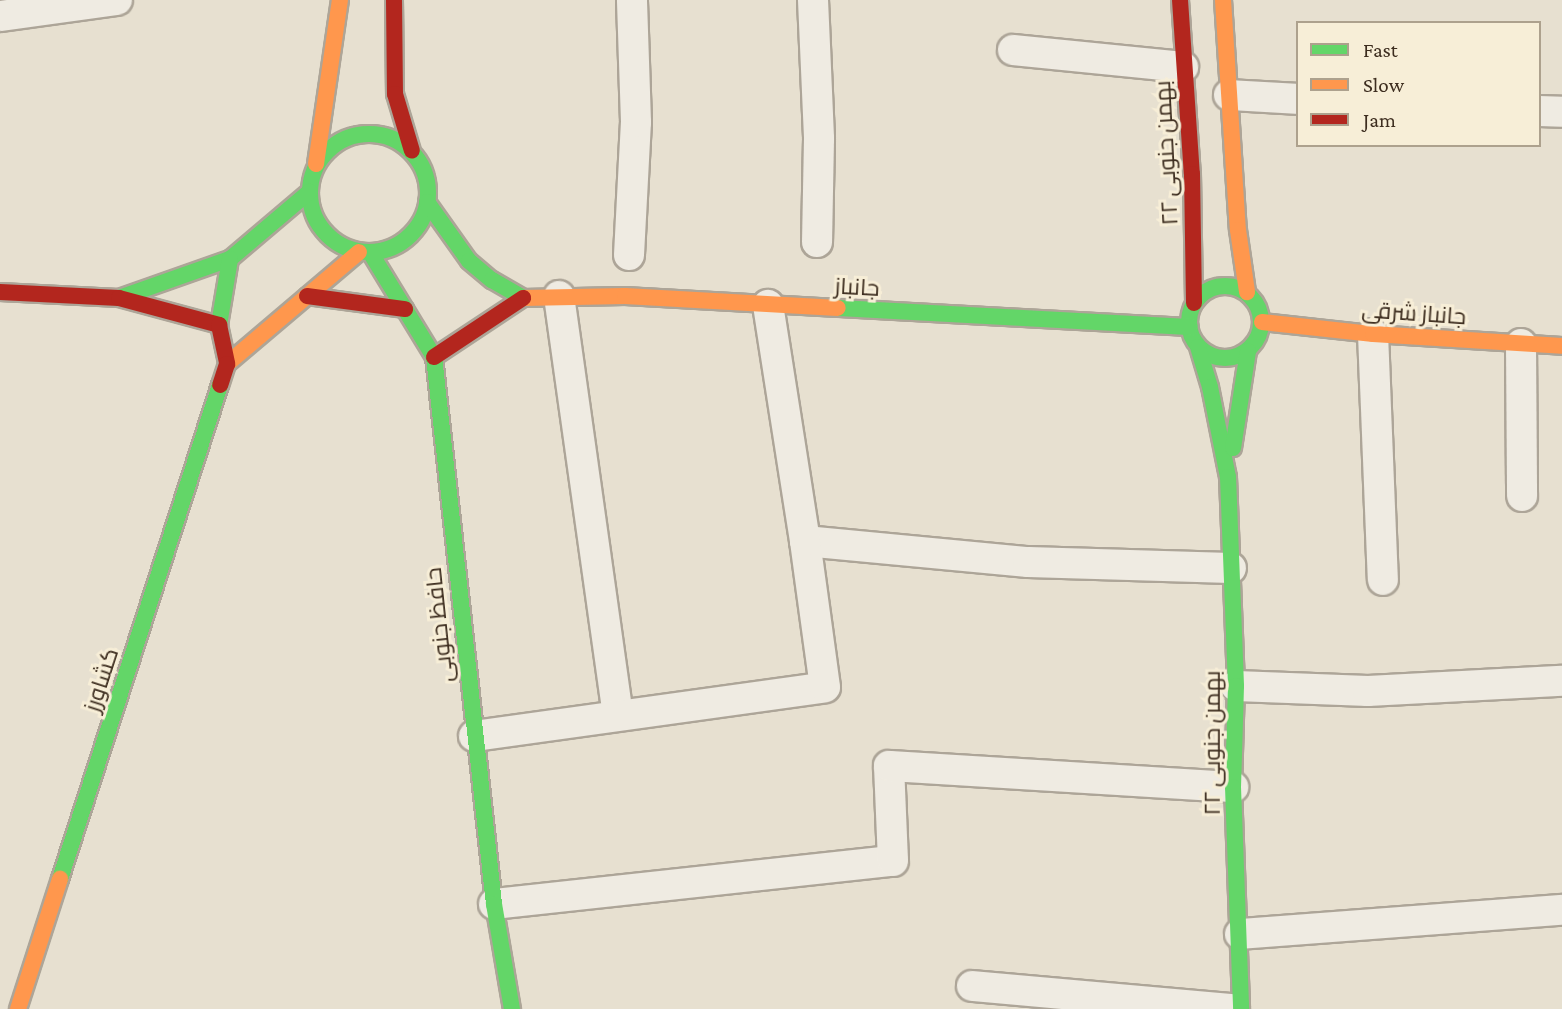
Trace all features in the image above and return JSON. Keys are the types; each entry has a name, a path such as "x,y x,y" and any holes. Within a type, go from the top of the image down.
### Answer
{"street":[{"path":"0,16 117,0"},
{"path":"340,0 316,164 309,192 311,209 329,237 365,252"},
{"path":"230,260 219,325 227,364 307,296 365,252 398,245 414,232 424,215 427,202 426,175 412,151 395,94 394,0"},
{"path":"629,255 636,122 632,0"},
{"path":"813,0 819,139 817,242"},
{"name":"۲۲ بهمن جنوبی","path":"1180,0 1192,174 1194,303"},
{"path":"1223,0 1238,230 1247,292"},
{"path":"1013,50 1184,67"},
{"path":"1229,95 1296,100"},
{"path":"1541,111 1562,112"},
{"path":"316,164 335,144 361,134 389,136 412,151"},
{"path":"119,298 230,260 309,192"},
{"path":"427,202 469,261 492,280 523,298 434,357"},
{"name":"حافظ جنوبی","path":"365,252 405,309 434,357 494,904 512,1009"},
{"path":"1225,285 1247,292 1255,300 1262,322 1255,343 1248,351 1239,356 1217,358 1198,347 1189,327 1194,303 1213,288 1225,285"},
{"path":"0,292 119,298 219,325"},
{"path":"307,296 405,309"},
{"path":"559,296 618,715"},
{"name":"جانباز","path":"523,298 625,296 1189,327"},
{"path":"474,736 825,687 806,541 768,305"},
{"name":"جانباز شرقی","path":"1262,322 1373,334 1562,346"},
{"path":"1373,334 1382,580"},
{"path":"1521,344 1522,496"},
{"name":"۲۲ بهمن جنوبی","path":"1198,347 1210,387 1228,477 1236,686 1233,787 1241,1009"},
{"name":"۲۲ بهمن جنوبی","path":"1228,477 1248,351"},
{"name":"کشاورز","path":"18,1009 227,364"},
{"path":"806,541 1028,562 1231,568"},
{"path":"1236,686 1368,691 1562,681"},
{"path":"494,904 893,862 889,766 1233,787"},
{"path":"1240,933 1562,910"},
{"path":"972,986 1232,1009"}],"traffic: fast":[{"path":"369,134 392,138 411,151 424,170 428,193 424,216 411,235 392,248 369,252 346,248 327,235 314,216 310,193 314,170 327,151 346,138 369,134"},
{"path":"119,298 230,259 309,192"},
{"path":"427,202 469,261 492,280 523,298"},
{"path":"370,252 434,357 494,904 512,1009"},
{"path":"219,325 230,259"},
{"path":"1232,286 1251,296 1259,308 1261,322 1259,336 1251,348 1239,356 1218,358 1199,348 1191,336 1189,315 1199,296 1211,288 1232,286"},
{"path":"838,308 1189,327"},
{"path":"1198,347 1210,387 1228,477 1236,686 1233,787 1241,1009"},
{"path":"1233,448 1248,351"},
{"path":"60,879 220,385"}],"traffic: slow":[{"path":"316,164 340,0"},
{"path":"1223,0 1238,230 1247,292"},
{"path":"227,364 359,252"},
{"path":"523,298 625,296 838,308"},
{"path":"1262,322 1373,334 1562,346"},
{"path":"18,1009 60,879"}],"traffic: jam":[{"path":"394,0 395,94 412,151"},
{"path":"1180,0 1192,174 1194,303"},
{"path":"0,292 119,298 219,325 227,364 220,385"},
{"path":"307,296 405,309"},
{"path":"434,357 523,298"}]}
